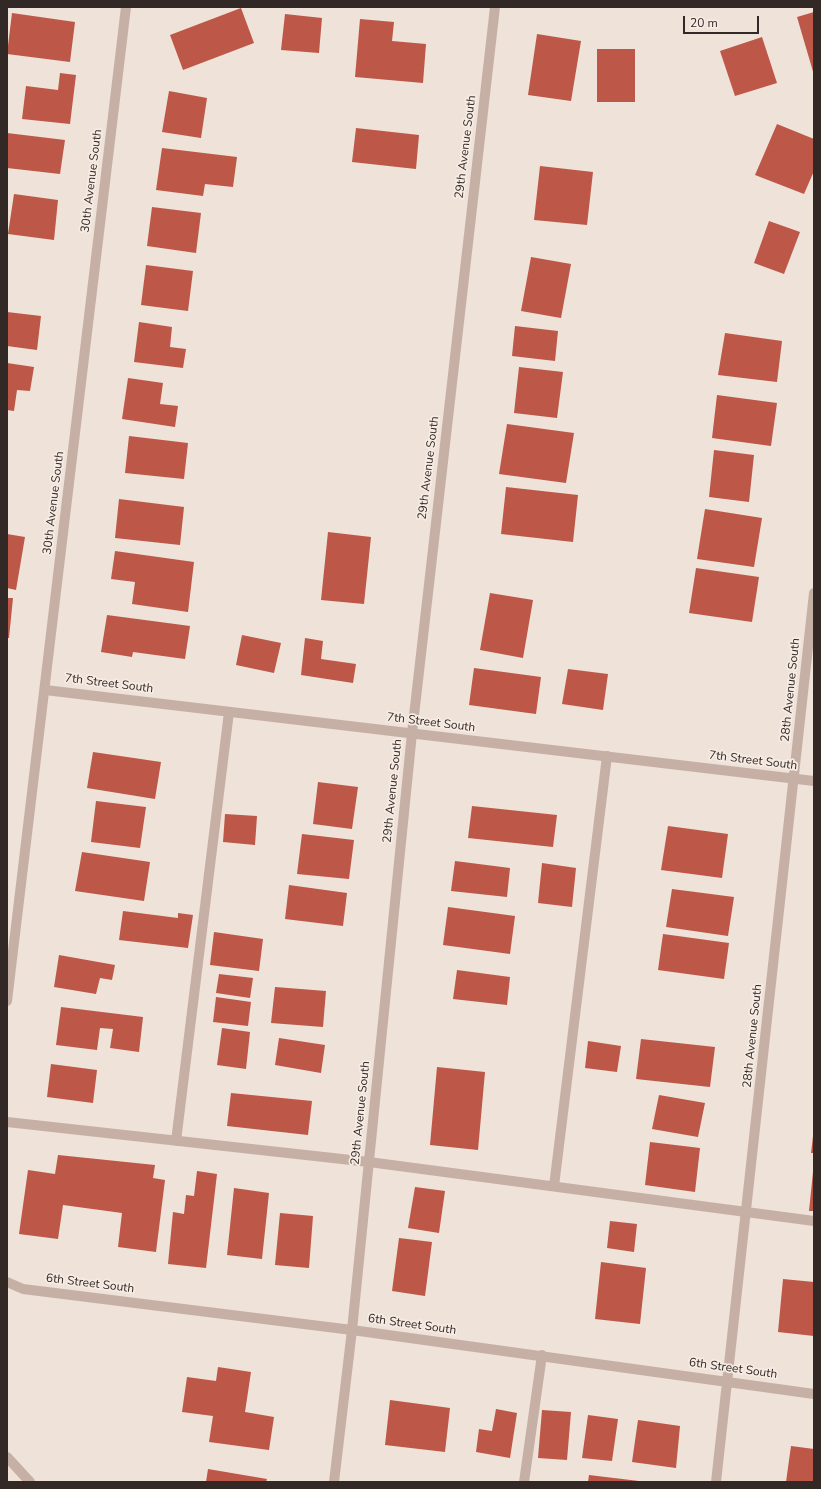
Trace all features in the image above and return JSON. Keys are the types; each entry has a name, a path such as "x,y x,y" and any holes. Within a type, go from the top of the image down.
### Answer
{"street":[{"name":"30th Avenue South","path":"7,1001 126,7"},
{"name":"29th Avenue South","path":"334,1482 352,1330 412,733 495,7"},
{"name":"28th Avenue South","path":"716,1482 814,593"},
{"name":"7th Street South","path":"45,690 814,781"},
{"path":"176,1141 229,712"},
{"path":"554,1186 607,756"},
{"path":"7,1122 369,1162 814,1221"},
{"name":"6th Street South","path":"7,1282 23,1289 542,1355 814,1394"},
{"path":"524,1482 542,1355"},
{"path":"7,1457 30,1482"}],"building":[{"path":"241,8 254,43 183,70 170,35"},
{"path":"814,12 814,75 797,17"},
{"path":"12,13 75,22 70,62 7,54"},
{"path":"285,14 322,18 319,53 281,50"},
{"path":"360,19 394,22 392,41 426,44 423,83 355,77"},
{"path":"537,34 581,41 571,101 528,95"},
{"path":"762,37 777,83 735,96 720,51"},
{"path":"597,49 635,49 635,102 597,102"},
{"path":"60,73 76,75 70,124 22,119 26,86 58,90"},
{"path":"169,91 207,98 201,138 162,132"},
{"path":"777,124 814,139 814,171 804,194 755,175"},
{"path":"356,128 419,135 416,169 352,162"},
{"path":"7,133 65,140 60,174 7,168"},
{"path":"162,148 237,157 233,187 205,184 203,196 156,190"},
{"path":"540,166 593,172 587,225 534,220"},
{"path":"14,194 58,200 54,240 8,234"},
{"path":"152,207 201,213 196,253 147,246"},
{"path":"769,221 800,232 784,274 754,263"},
{"path":"531,257 571,264 561,318 521,311"},
{"path":"146,265 193,271 188,311 141,305"},
{"path":"7,312 41,316 37,350 7,346"},
{"path":"139,322 172,327 170,347 186,349 183,368 134,362"},
{"path":"515,326 558,331 555,361 512,356"},
{"path":"725,333 782,341 777,382 718,375"},
{"path":"7,363 34,367 30,391 17,390 14,411 7,410"},
{"path":"519,367 563,372 557,418 514,413"},
{"path":"128,378 163,383 160,404 178,406 175,427 122,419"},
{"path":"717,395 777,403 771,446 712,438"},
{"path":"507,424 574,433 566,483 499,474"},
{"path":"129,436 188,443 184,479 125,473"},
{"path":"714,450 754,455 749,502 709,497"},
{"path":"506,487 578,495 573,542 501,534"},
{"path":"119,499 184,507 180,545 115,538"},
{"path":"705,509 762,518 754,567 697,559"},
{"path":"328,532 371,537 364,604 321,600"},
{"path":"7,534 25,537 16,590 7,588"},
{"path":"115,551 194,562 188,612 132,604 135,582 111,579"},
{"path":"696,568 759,577 752,622 689,613"},
{"path":"490,593 533,600 523,658 480,650"},
{"path":"7,598 13,598 9,638 7,638"},
{"path":"107,615 190,626 185,659 133,652 132,657 101,652"},
{"path":"242,635 281,643 274,673 236,665"},
{"path":"305,638 323,641 321,659 356,664 353,683 301,675"},
{"path":"474,668 541,677 536,714 469,705"},
{"path":"568,669 608,674 603,710 562,704"},
{"path":"93,752 161,762 155,799 87,788"},
{"path":"318,782 358,787 352,829 313,824"},
{"path":"96,801 146,807 140,848 91,842"},
{"path":"472,806 557,815 553,847 468,838"},
{"path":"225,814 257,816 255,845 223,842"},
{"path":"668,826 728,834 722,878 661,870"},
{"path":"302,834 354,840 349,879 297,874"},
{"path":"82,852 150,862 144,901 75,891"},
{"path":"455,861 510,868 507,897 451,891"},
{"path":"542,863 576,868 572,907 538,903"},
{"path":"289,885 347,893 343,926 285,919"},
{"path":"672,889 734,897 728,936 666,927"},
{"path":"448,907 515,916 510,954 443,945"},
{"path":"123,911 178,918 178,913 193,915 188,948 119,940"},
{"path":"214,932 263,939 259,971 210,965"},
{"path":"663,934 729,943 724,979 658,970"},
{"path":"59,955 115,965 112,980 100,978 96,994 54,987"},
{"path":"457,970 510,977 507,1005 453,999"},
{"path":"219,974 253,978 250,998 216,993"},
{"path":"275,987 326,991 323,1027 271,1023"},
{"path":"216,997 251,1002 248,1026 213,1022"},
{"path":"61,1007 143,1017 139,1052 110,1048 113,1029 100,1028 97,1050 56,1045"},
{"path":"222,1028 250,1032 246,1069 217,1065"},
{"path":"279,1038 325,1045 321,1073 275,1065"},
{"path":"641,1039 715,1047 710,1087 636,1079"},
{"path":"588,1041 621,1046 617,1072 585,1068"},
{"path":"51,1064 97,1070 93,1103 47,1097"},
{"path":"437,1067 485,1072 478,1150 430,1145"},
{"path":"231,1093 312,1101 308,1135 227,1126"},
{"path":"659,1095 705,1103 698,1137 652,1129"},
{"path":"813,1136 814,1153 811,1153"},
{"path":"650,1142 700,1148 695,1192 645,1185"},
{"path":"58,1155 155,1165 153,1178 165,1180 156,1252 118,1247 122,1213 63,1205 58,1239 19,1234 28,1170 55,1174"},
{"path":"197,1171 217,1174 206,1268 168,1264 173,1212 184,1214 186,1195 194,1196"},
{"path":"813,1172 814,1211 809,1211"},
{"path":"415,1187 445,1191 439,1233 408,1228"},
{"path":"234,1188 269,1193 262,1259 227,1255"},
{"path":"280,1213 313,1216 309,1268 275,1265"},
{"path":"610,1221 637,1224 634,1252 607,1248"},
{"path":"399,1238 432,1242 425,1296 392,1291"},
{"path":"601,1262 646,1268 640,1324 595,1319"},
{"path":"783,1279 814,1282 814,1336 778,1332"},
{"path":"218,1367 251,1372 245,1412 274,1417 269,1450 209,1442 213,1416 182,1412 187,1377 216,1381"},
{"path":"390,1400 450,1408 445,1452 385,1445"},
{"path":"496,1409 517,1413 510,1458 476,1452 479,1429 492,1431"},
{"path":"542,1410 571,1412 567,1460 538,1458"},
{"path":"588,1415 618,1419 612,1461 582,1458"},
{"path":"638,1420 680,1426 676,1468 632,1462"},
{"path":"791,1446 814,1449 814,1482 786,1482"},
{"path":"208,1469 267,1479 266,1482 206,1482"},
{"path":"589,1475 639,1481 639,1482 588,1482"}]}
